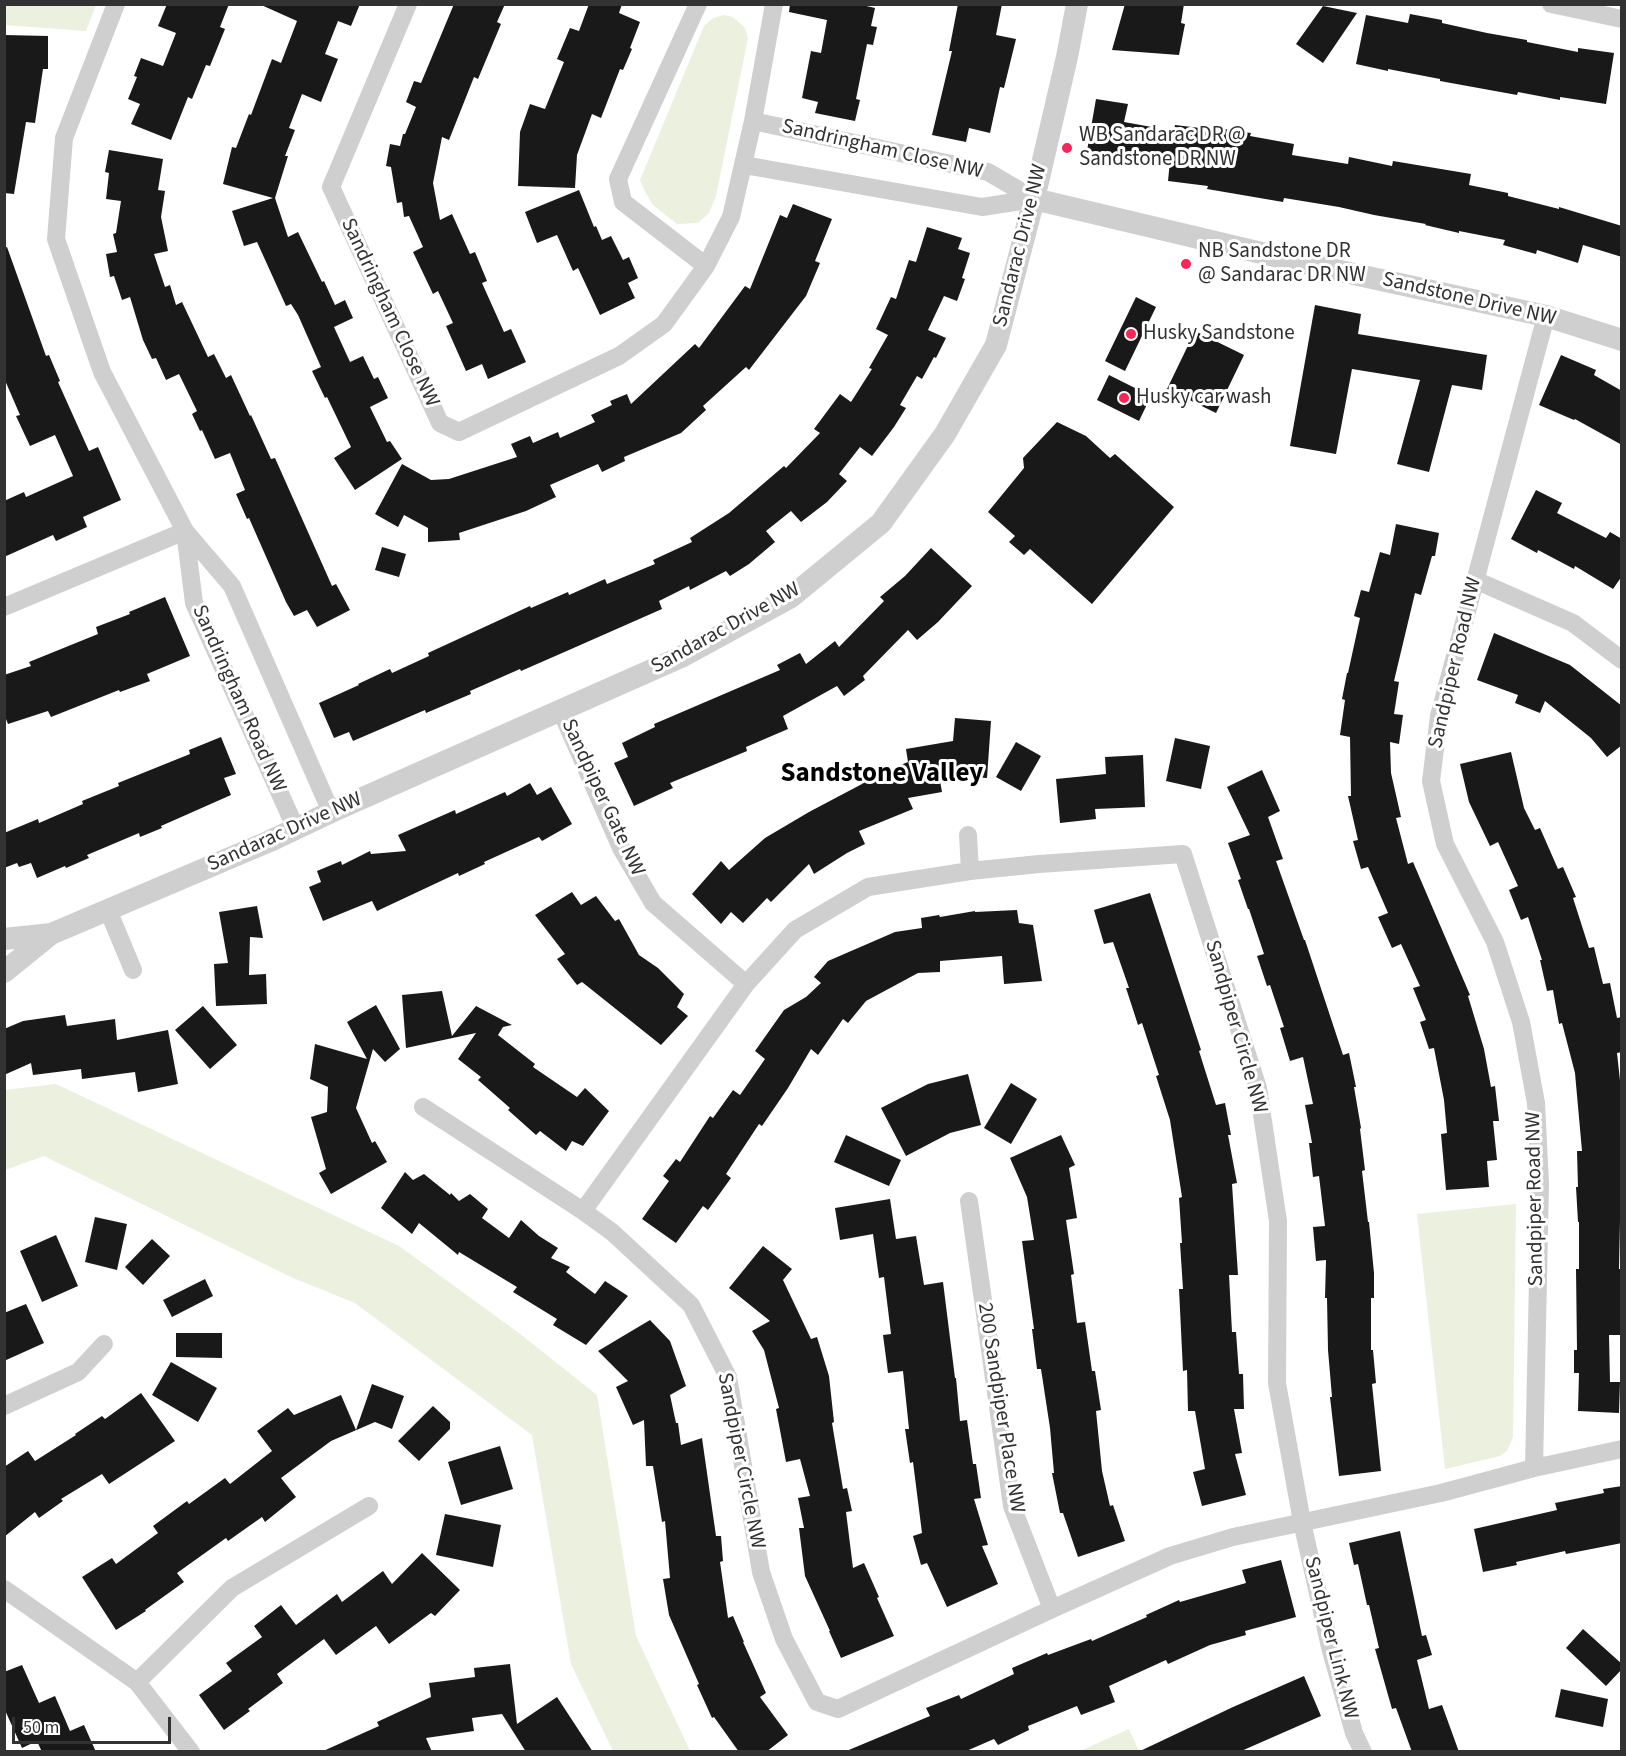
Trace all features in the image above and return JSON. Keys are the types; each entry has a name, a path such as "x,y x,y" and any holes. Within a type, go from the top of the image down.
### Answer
{"street":[{"name":"Sandringham Road NW","path":"116,4 64,138 56,239 102,372 185,531 232,586 331,812"},
{"name":"Sandringham Close NW","path":"408,4 331,187 440,423 459,432 619,356 664,324 706,266 731,217 753,121 770,5"},
{"path":"698,4 618,179 623,202 706,266"},
{"name":"Sandarac Drive NW","path":"4,972 51,934 296,829 681,657 791,597 881,524 945,434 996,345 1034,199 1065,68 1077,4"},
{"path":"1551,4 1622,19"},
{"name":"Sandringham Close NW","path":"753,121 988,172 1034,199"},
{"name":"Sandringham Close NW","path":"744,165 982,207 1034,199"},
{"name":"Sandstone Drive NW","path":"1034,199 1308,264 1546,316 1622,340"},
{"name":"Sandpiper Road NW","path":"1534,1468 1540,1184 1536,1104 1521,1022 1495,942 1445,844 1431,781 1439,716 1546,316"},
{"name":"Sandringham Road NW","path":"185,531 194,603 296,829"},
{"path":"4,607 185,531"},
{"path":"1475,580 1573,623 1622,660"},
{"name":"Sandpiper Gate NW","path":"561,711 621,848 653,903 746,984"},
{"path":"968,835 970,870"},
{"name":"Sandpiper Circle NW","path":"1302,1522 1277,1383 1278,1221 1257,1088 1183,854 970,870 868,887 795,930 746,984 583,1211 612,1232 691,1305 728,1377 760,1572 784,1639 817,1702 838,1708 1170,1557 1233,1537 1442,1493 1534,1468 1622,1449"},
{"path":"108,910 133,970"},
{"name":"Sandarac Drive NW","path":"4,939 51,934"},
{"path":"423,1107 583,1211"},
{"name":"200 Sandpiper Place NW","path":"969,1201 1012,1506 1052,1609"},
{"path":"4,1407 78,1372 104,1344"},
{"path":"137,1682 232,1588 369,1506"},
{"name":"Sandpiper Link NW","path":"1302,1522 1330,1647 1354,1733 1363,1752"},
{"path":"4,1589 137,1682 191,1752"}],"green space":[{"path":"4,5 96,5 86,31 5,25"},
{"path":"724,15 733,17 745,28 748,38 716,196 709,213 698,223 677,224 653,205 640,180 704,26 713,18"},
{"path":"56,1084 399,1246 519,1333 597,1395 636,1636 690,1751 613,1751 571,1664 532,1435 355,1303 293,1278 44,1156 5,1170 5,1090"},
{"path":"1516,1204 1513,1437 1507,1451 1500,1456 1445,1469 1417,1214"},
{"path":"1129,1729 1139,1751 1078,1752"}],"building":[{"path":"167,4 229,4 220,27 225,29 210,66 206,65 192,99 188,97 171,140 131,124 140,104 128,99 137,77 134,76 141,58 163,66 176,33 158,26"},
{"path":"259,4 360,4 351,26 338,21 325,54 338,59 321,102 302,94 289,128 295,130 285,156 288,156 275,198 288,237 298,232 335,305 345,300 353,318 334,327 350,362 363,356 374,379 378,377 388,398 370,407 387,442 390,441 402,459 355,490 334,458 351,447 312,371 321,367 298,315 291,304 286,306 257,242 244,246 232,211 273,198 223,184 232,147 236,148 249,114 251,115 272,59 281,63 297,21"},
{"path":"454,4 505,4 497,22 501,24 478,79 474,77 449,140 442,137 433,183 440,220 452,214 470,254 475,252 487,281 482,283 504,332 511,329 526,362 488,379 482,364 466,371 446,326 453,323 438,291 433,294 413,252 423,247 409,216 404,217 402,202 397,203 391,167 386,166 390,144 400,146 416,107 406,102 414,81 421,83"},
{"path":"589,4 622,4 619,13 640,22 630,48 632,49 623,70 620,69 601,118 592,114 577,155 575,188 518,186 520,132 530,104 545,109 564,62 557,59 570,28 579,31"},
{"path":"790,4 858,4 875,8 871,26 877,27 873,45 867,44 856,99 860,100 855,121 815,113 818,102 802,98 811,51 821,53 827,20 789,12"},
{"path":"958,4 1002,4 996,35 1016,39 1004,88 1000,87 990,133 969,128 966,142 932,135 952,51 949,51"},
{"path":"1125,4 1184,4 1181,23 1185,24 1179,55 1112,50"},
{"path":"1323,6 1357,13 1323,63 1296,44"},
{"path":"1410,14 1578,52 1578,48 1614,53 1606,104 1560,97 1560,100 1518,92 1517,95 1356,64 1366,15 1408,23"},
{"path":"4,35 48,36 48,69 43,69 35,123 26,122 14,194 4,193"},
{"path":"1096,99 1128,104 1124,122 1174,131 1175,125 1251,133 1250,136 1294,144 1292,155 1348,164 1349,157 1392,166 1393,161 1471,174 1469,185 1508,193 1508,196 1559,209 1559,207 1622,226 1622,257 1583,245 1578,263 1537,250 1536,254 1503,245 1505,240 1459,231 1459,233 1426,224 1339,207 1284,198 1283,202 1207,189 1208,186 1168,181 1170,161 1119,152 1116,167 1085,162"},
{"path":"109,150 163,159 158,190 165,191 161,217 168,251 154,254 165,287 170,285 176,305 182,302 208,357 214,354 226,378 231,375 271,459 275,458 332,586 336,584 350,610 317,627 307,610 294,616 236,494 245,490 230,453 215,459 192,414 197,411 179,374 166,380 156,358 152,359 143,340 130,297 122,300 114,276 110,277 106,254 117,252 113,234 116,233 121,201 106,199 109,173 105,172"},
{"path":"579,190 594,227 596,226 602,240 611,236 623,260 629,257 638,278 628,283 635,298 600,315 578,268 573,271 557,235 537,243 525,212"},
{"path":"793,204 832,219 815,261 820,263 806,296 749,370 746,367 703,406 706,410 681,433 624,457 625,461 602,472 598,464 550,485 556,497 526,511 459,533 460,540 428,542 428,528 404,515 398,527 375,514 402,464 431,480 449,479 517,457 511,444 530,436 533,443 558,432 560,438 595,422 591,415 612,405 610,401 627,394 631,404 695,344 699,348 745,286 750,289 780,215 787,218"},
{"path":"927,227 962,238 958,249 970,253 962,278 965,279 957,301 944,296 928,330 946,338 922,379 917,376 900,405 906,408 894,427 872,456 860,447 839,474 847,481 827,502 801,522 791,511 766,531 775,542 749,564 730,576 726,571 690,590 689,586 659,601 662,609 470,691 471,694 426,713 425,710 353,741 349,732 334,738 319,703 390,669 392,673 429,656 428,653 530,606 531,608 568,592 569,595 605,579 607,584 655,564 653,560 692,542 690,538 729,513 784,466 786,468 820,433 814,429 840,394 851,402 872,369 869,368 888,335 876,329 891,297 896,299 909,260 916,262"},
{"path":"7,247 46,356 49,355 60,381 58,382 89,451 98,447 121,500 83,517 87,527 56,541 53,535 4,557 4,501 24,492 26,497 73,476 55,435 30,446 16,416 20,415 4,378 4,248"},
{"name":"Husky Sandstone","path":"1136,297 1156,307 1125,371 1105,361"},
{"path":"1315,305 1361,314 1358,334 1487,355 1482,390 1452,385 1429,472 1397,464 1420,380 1352,369 1336,454 1290,446"},
{"path":"1195,331 1244,355 1216,413 1167,389"},
{"path":"1561,355 1596,370 1594,375 1622,391 1622,445 1575,419 1539,405"},
{"name":"Husky car wash","path":"1109,375 1151,396 1139,421 1097,400"},
{"path":"1057,422 1086,436 1110,458 1115,454 1174,507 1092,604 1030,549 1024,555 1009,542 1015,536 988,512 1024,468 1023,458"},
{"path":"1536,490 1562,503 1557,513 1606,538 1610,532 1622,539 1622,576 1613,589 1575,566 1574,569 1511,539"},
{"path":"1396,524 1439,533 1435,556 1432,556 1421,595 1415,593 1394,681 1399,682 1394,714 1403,715 1399,744 1390,742 1391,773 1401,817 1396,818 1408,864 1413,862 1470,995 1468,996 1484,1049 1491,1087 1495,1086 1499,1121 1493,1121 1497,1160 1487,1161 1489,1187 1446,1190 1441,1134 1447,1133 1444,1100 1434,1048 1429,1049 1420,1022 1426,1020 1413,988 1420,986 1401,944 1392,948 1378,917 1388,913 1368,867 1361,869 1353,841 1358,840 1348,796 1351,796 1350,737 1340,735 1345,700 1342,699 1360,618 1354,616 1361,590 1369,592 1380,552 1390,555"},
{"path":"382,547 406,554 399,577 375,570"},
{"path":"931,548 972,586 938,622 917,640 908,630 863,676 865,680 844,696 837,686 783,716 788,729 746,747 747,751 670,783 673,788 634,806 614,763 628,757 622,743 655,727 654,724 780,670 777,665 800,653 806,664 835,641 839,647 884,601 880,597 905,576"},
{"path":"165,597 190,656 147,674 150,681 120,692 119,690 51,717 48,711 8,724 4,714 4,675 31,666 29,662 98,634 96,627"},
{"path":"1494,633 1570,665 1622,706 1622,745 1607,757 1591,738 1545,701 1540,713 1515,703 1518,695 1477,680"},
{"path":"955,718 991,721 987,778 939,775 942,792 908,798 913,809 859,831 865,844 814,874 809,864 771,902 767,898 743,923 731,912 721,924 692,894 721,861 729,870 765,838 862,784 861,781 908,762 906,749 953,741"},
{"path":"221,737 236,774 224,778 231,795 161,826 162,828 140,837 139,833 87,855 89,858 37,878 31,863 19,867 17,863 4,868 4,833 38,819 39,823 83,804 82,801 119,786 118,783 190,754 189,750"},
{"path":"1175,738 1210,746 1201,789 1166,781"},
{"path":"1016,742 1041,756 1021,791 996,777"},
{"path":"1511,752 1524,808 1535,830 1540,828 1558,869 1563,867 1576,897 1573,898 1589,948 1594,947 1603,984 1610,983 1617,1018 1622,1017 1622,1052 1617,1053 1622,1099 1622,1221 1620,1221 1619,1269 1622,1269 1622,1335 1609,1335 1610,1382 1620,1382 1619,1413 1578,1411 1579,1373 1574,1373 1574,1350 1577,1350 1576,1269 1579,1269 1576,1187 1578,1187 1577,1151 1582,1151 1575,1073 1562,1023 1559,1024 1553,990 1547,991 1540,960 1542,960 1528,917 1521,920 1509,890 1518,886 1498,842 1490,846 1469,802 1460,764"},
{"path":"1143,755 1145,807 1095,809 1096,819 1060,823 1056,779 1106,774 1105,757"},
{"path":"1262,770 1280,811 1268,817 1283,859 1276,861 1343,1055 1349,1053 1356,1087 1354,1087 1365,1170 1362,1171 1374,1273 1374,1298 1371,1298 1371,1350 1373,1350 1376,1383 1372,1384 1381,1471 1339,1476 1330,1397 1332,1397 1327,1298 1325,1298 1326,1260 1316,1261 1313,1227 1325,1226 1319,1176 1313,1177 1309,1143 1312,1143 1305,1105 1313,1104 1303,1057 1290,1061 1280,1028 1284,1027 1270,985 1267,986 1257,956 1264,954 1238,880 1241,879 1228,843 1250,835 1227,787"},
{"path":"530,783 537,795 551,787 572,824 542,841 539,837 459,876 458,873 377,911 372,901 323,921 309,887 321,882 317,871 341,861 342,865 370,851 371,854 406,851 398,835 455,810 456,814 505,792 507,796"},
{"path":"572,892 581,905 596,896 615,921 619,919 639,955 658,968 684,994 677,1007 688,1016 661,1045 582,982 577,985 557,959 565,954 535,915"},
{"path":"1150,893 1201,1050 1199,1051 1216,1105 1225,1103 1237,1183 1232,1184 1238,1275 1229,1275 1232,1332 1236,1332 1239,1374 1243,1374 1244,1409 1234,1409 1242,1453 1235,1454 1246,1495 1202,1506 1193,1472 1205,1469 1195,1411 1188,1411 1187,1370 1183,1371 1179,1289 1183,1289 1179,1198 1182,1197 1170,1120 1156,1076 1159,1075 1142,1023 1138,1025 1126,988 1129,988 1113,942 1104,944 1094,910"},
{"path":"257,906 263,938 250,937 249,975 266,974 267,1004 216,1006 214,964 228,963 219,912"},
{"path":"1017,910 1019,923 1033,925 1042,981 1004,984 1002,956 940,961 940,972 918,973 866,1001 848,1023 843,1019 818,1055 811,1049 788,1088 762,1126 759,1124 726,1174 731,1178 708,1210 703,1206 676,1243 642,1219 669,1181 663,1176 676,1159 680,1162 710,1116 713,1118 733,1090 740,1095 765,1059 755,1051 784,1010 806,997 821,983 814,977 828,961 895,932 922,928 921,918 975,911"},
{"path":"442,991 452,1036 476,1006 512,1025 503,1027 498,1035 535,1064 533,1067 577,1097 585,1088 609,1111 583,1146 572,1141 566,1151 540,1131 536,1135 478,1080 481,1077 458,1059 476,1033 406,1048 402,995"},
{"path":"376,1005 400,1049 385,1062 373,1049 356,1108 372,1143 375,1141 387,1162 331,1194 319,1173 326,1169 311,1117 327,1112 328,1087 310,1079 315,1044 367,1059 347,1022"},
{"path":"203,1006 237,1045 210,1069 175,1030"},
{"path":"65,1015 67,1026 115,1019 117,1040 168,1030 178,1084 138,1092 135,1072 82,1079 81,1069 33,1075 31,1063 4,1075 4,1029 23,1021"},
{"path":"968,1074 981,1125 950,1133 906,1156 881,1108 928,1084"},
{"path":"1011,1083 1037,1099 1011,1144 984,1128"},
{"path":"846,1135 901,1160 889,1186 834,1162"},
{"path":"1061,1135 1075,1165 1069,1168 1077,1218 1066,1220 1074,1274 1071,1275 1077,1323 1085,1322 1092,1371 1095,1371 1101,1410 1096,1411 1102,1471 1110,1506 1113,1505 1125,1541 1078,1557 1063,1513 1060,1513 1052,1473 1054,1473 1050,1428 1041,1369 1037,1369 1022,1241 1034,1240 1027,1197 1010,1158"},
{"path":"405,1172 413,1180 424,1174 459,1201 470,1194 488,1209 482,1218 509,1238 521,1220 539,1236 558,1248 551,1258 570,1267 566,1272 595,1294 605,1281 628,1296 586,1345 553,1325 557,1319 513,1292 517,1287 459,1252 458,1255 419,1223 412,1234 381,1208"},
{"path":"890,1199 896,1239 916,1236 924,1285 943,1282 960,1421 967,1420 973,1464 976,1464 981,1498 974,1499 988,1545 982,1546 998,1584 947,1607 927,1563 921,1565 913,1536 922,1533 913,1462 910,1463 905,1429 909,1429 903,1371 888,1373 883,1335 891,1334 884,1277 879,1278 873,1234 840,1240 835,1208"},
{"path":"95,1217 127,1224 117,1270 85,1262"},
{"path":"56,1235 78,1286 42,1302 20,1251"},
{"path":"152,1239 170,1256 143,1285 125,1267"},
{"path":"763,1246 792,1269 783,1280 811,1339 817,1337 829,1376 834,1422 832,1423 843,1489 847,1488 852,1511 846,1512 853,1568 864,1563 894,1636 841,1658 805,1576 799,1528 804,1528 798,1498 810,1496 800,1459 786,1462 776,1409 779,1408 764,1350 752,1331 770,1321 729,1288"},
{"path":"205,1279 213,1296 172,1317 163,1300"},
{"path":"26,1304 44,1343 4,1361 4,1313"},
{"path":"650,1320 670,1341 686,1386 670,1395 681,1445 702,1438 716,1536 721,1536 723,1561 720,1562 728,1618 733,1616 766,1693 760,1697 788,1735 766,1752 739,1752 714,1717 712,1718 697,1685 699,1684 669,1615 663,1579 670,1578 665,1521 662,1522 653,1466 646,1466 644,1420 633,1425 616,1387 628,1381 598,1351"},
{"path":"176,1333 222,1333 222,1358 176,1357"},
{"path":"171,1362 217,1388 198,1422 152,1395"},
{"path":"372,1384 404,1396 392,1429 375,1422 331,1441 281,1478 296,1497 265,1522 262,1517 228,1541 226,1538 177,1573 184,1582 116,1630 82,1577 112,1558 116,1564 158,1533 153,1526 187,1501 189,1504 225,1478 230,1484 272,1451 257,1431 288,1408 294,1415 341,1395 356,1430"},
{"path":"141,1393 175,1441 109,1484 102,1474 61,1499 63,1501 39,1518 35,1512 4,1537 4,1467 28,1451 35,1461 102,1416 105,1419"},
{"path":"433,1406 450,1422 450,1429 419,1461 398,1441"},
{"path":"500,1446 513,1489 461,1505 448,1462"},
{"path":"1622,1486 1622,1543 1566,1554 1565,1551 1483,1572 1474,1529 1557,1510 1555,1503 1604,1493 1603,1489"},
{"path":"445,1514 501,1525 493,1567 436,1555"},
{"path":"1400,1531 1422,1636 1426,1635 1432,1655 1417,1660 1429,1709 1442,1705 1459,1752 1412,1752 1396,1708 1392,1709 1375,1649 1379,1648 1369,1605 1367,1605 1358,1564 1354,1565 1349,1543"},
{"path":"422,1553 460,1590 435,1616 431,1613 389,1644 376,1626 336,1655 324,1639 277,1674 283,1683 224,1730 199,1695 232,1671 226,1663 262,1637 254,1626 281,1605 296,1625 337,1594 342,1602 383,1571 392,1584"},
{"path":"1281,1560 1296,1617 1245,1631 1246,1635 1210,1645 1168,1664 1166,1660 1109,1686 1115,1702 1081,1715 1077,1706 1028,1726 1029,1730 998,1745 994,1739 964,1752 844,1752 930,1716 926,1708 959,1695 961,1699 1014,1674 1012,1668 1047,1653 1048,1655 1091,1639 1092,1641 1179,1600 1180,1602 1246,1583 1242,1570"},
{"path":"1583,1629 1622,1664 1622,1669 1606,1686 1566,1648"},
{"path":"510,1664 517,1724 557,1697 593,1752 526,1752 502,1714 472,1718 474,1731 426,1738 432,1752 321,1752 379,1726 377,1722 431,1697 429,1683 475,1677 474,1668"},
{"path":"22,1665 39,1703 55,1696 70,1731 84,1725 96,1752 42,1752 37,1741 22,1748 4,1708 4,1672"},
{"path":"1304,1676 1321,1716 1239,1752 1138,1752 1233,1707"},
{"path":"1561,1689 1608,1699 1603,1727 1555,1717"}],"place":[{"name":"WB Sandarac DR @ Sandstone DR NW","path":"1067,148"},
{"name":"NB Sandstone DR @ Sandarac DR NW","path":"1186,264"},
{"name":"Husky Sandstone","path":"1131,334"},
{"name":"Husky car wash","path":"1124,398"}],"district":[{"name":"Sandstone Valley","path":"882,775"}]}
